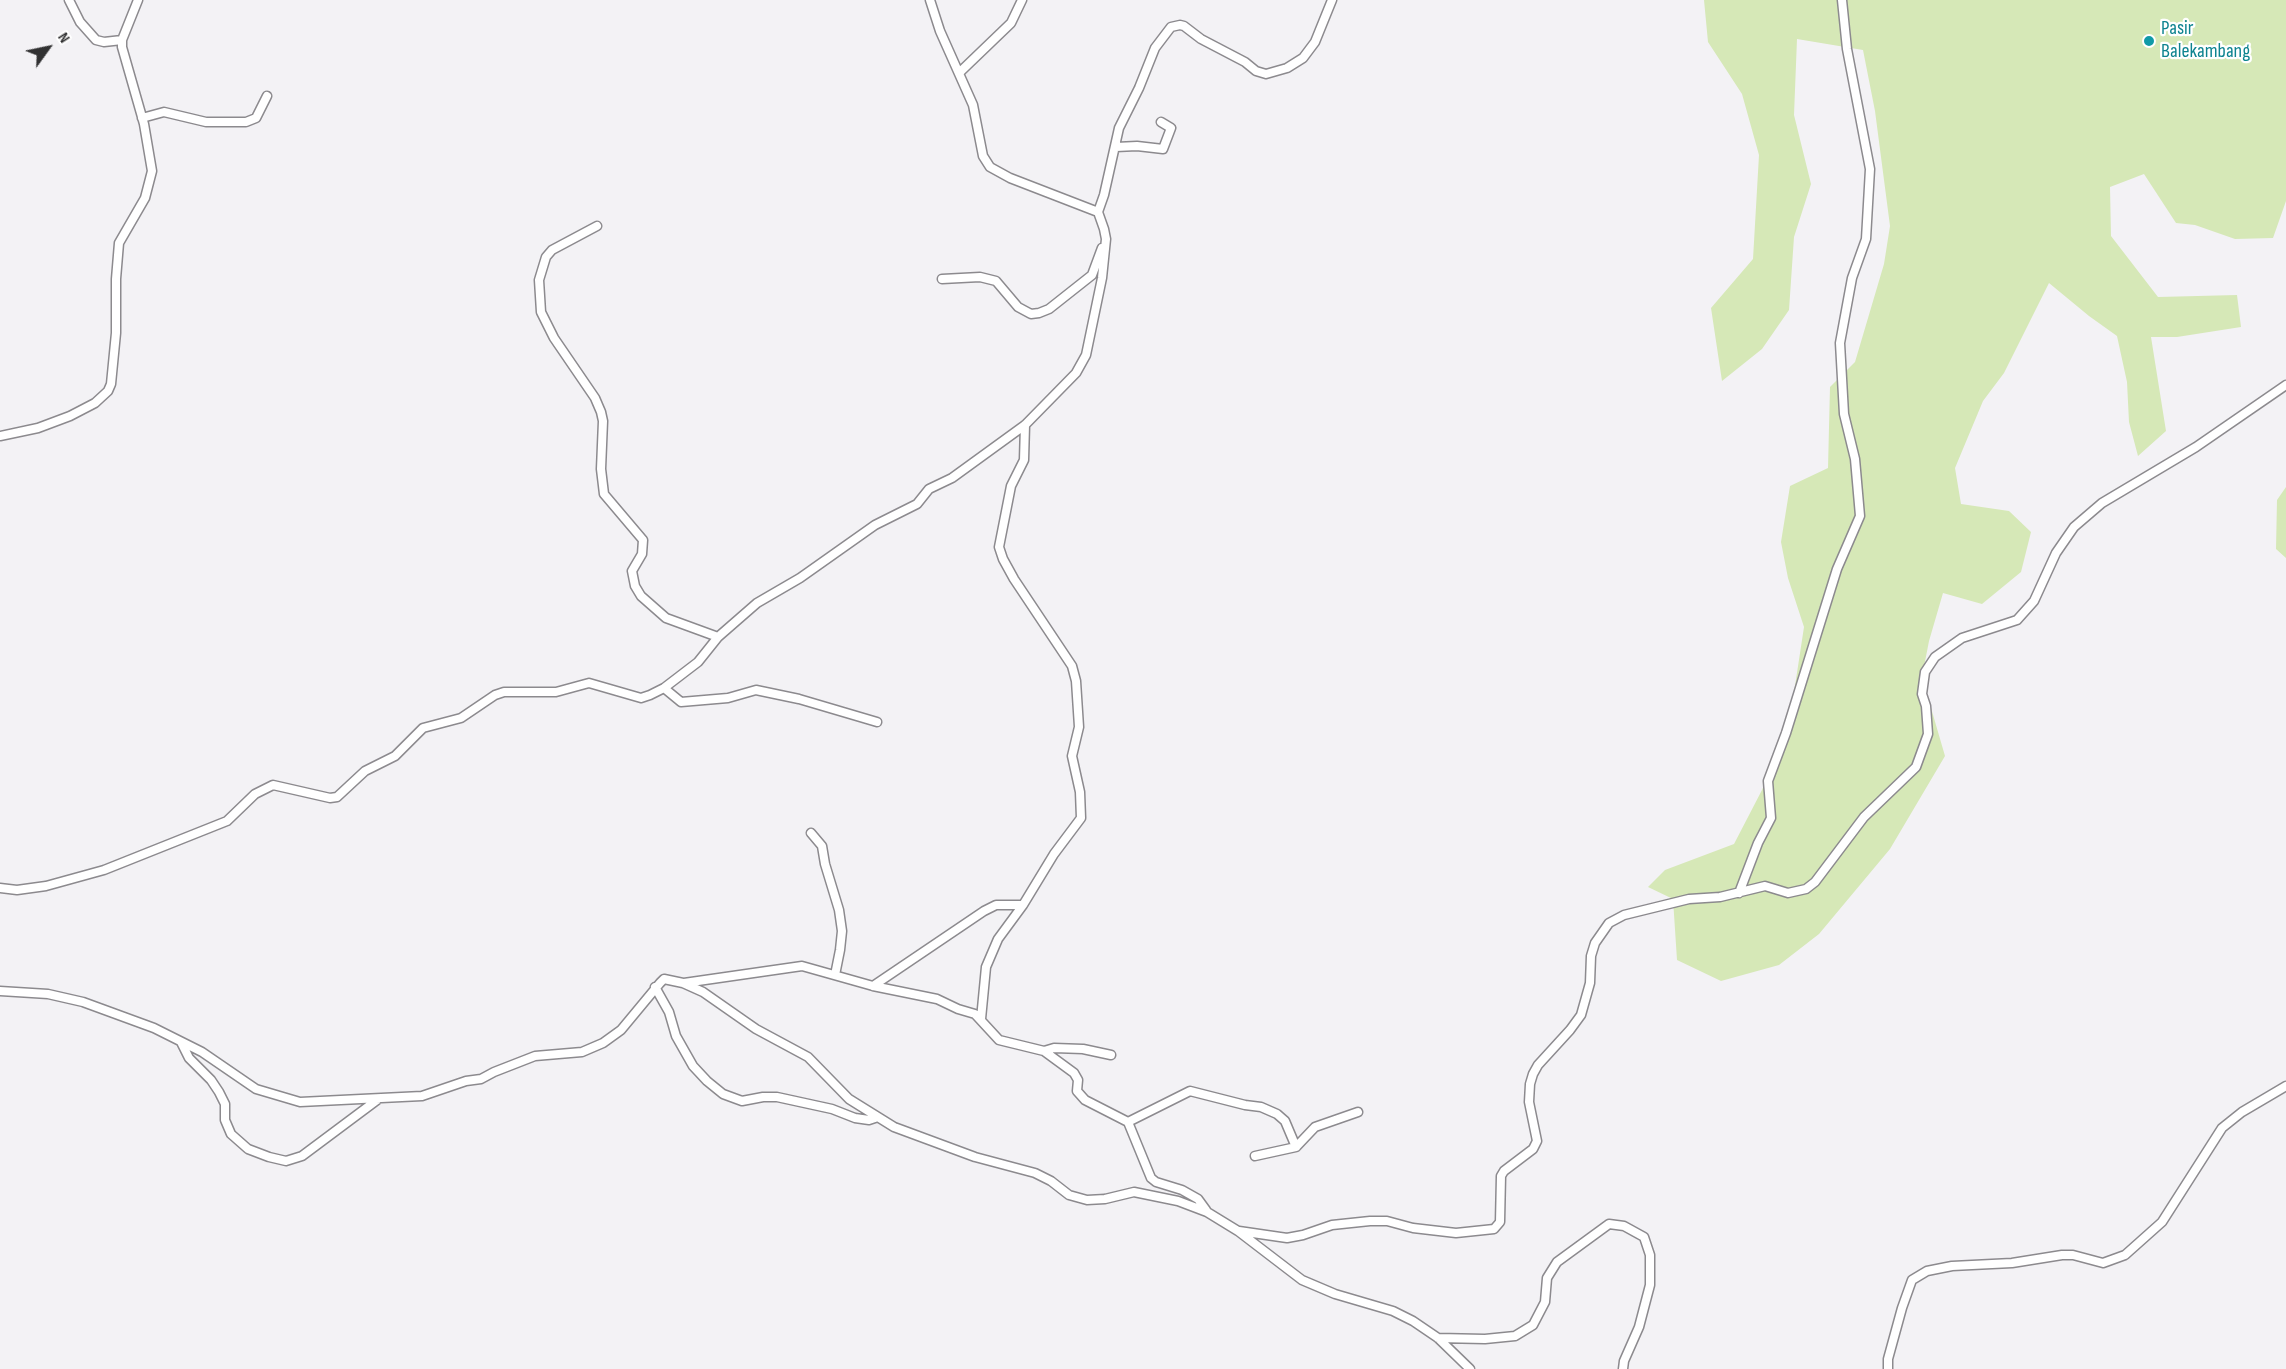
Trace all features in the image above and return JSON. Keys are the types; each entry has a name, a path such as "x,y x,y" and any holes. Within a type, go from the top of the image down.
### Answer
{"street":[{"path":"69,0 80,22 96,40 104,42 122,40"},
{"path":"0,436 38,428 70,416 94,402 108,391 111,384 116,333 119,243 145,198 151,179 150,153 122,40 138,0"},
{"path":"930,0 940,31 973,105 983,156 990,167 1010,178 1098,212"},
{"path":"960,72 1011,23 1022,0"},
{"path":"0,888 17,890 46,886 104,870 227,820 255,794 273,785 330,798 337,797 365,771 395,756 423,728 461,718 495,695 504,692 555,692 589,683 641,698 664,688 698,662 718,637 757,603 800,578 875,525 917,504 929,489 952,478 1025,426 1076,373 1086,355 1102,278 1106,239 1098,212 1119,128 1139,88 1155,48 1171,27 1184,26 1201,39 1245,62 1256,71 1266,74 1287,68 1303,58 1315,42 1332,0"},
{"path":"1739,893 1758,843 1771,818 1768,781 1786,733 1837,569 1860,516 1855,459 1844,414 1840,343 1852,278 1866,238 1870,169 1847,49 1842,0"},
{"path":"142,118 169,112 206,122 246,122 256,118 267,96"},
{"path":"1116,147 1137,146 1161,150 1164,148 1171,128 1161,122"},
{"path":"597,226 552,250 546,256 539,280 541,312 554,338 595,398 601,412 603,421 601,469 604,494 643,540 642,554 632,571 634,586 648,603 666,618 718,637"},
{"path":"942,279 980,277 996,281 1018,307 1031,314 1039,313 1049,309 1092,275 1106,239"},
{"path":"1238,1231 1287,1238 1332,1226 1370,1221 1387,1221 1413,1228 1456,1233 1494,1229 1500,1222 1501,1176 1504,1171 1533,1149 1538,1141 1528,1102 1533,1074 1538,1065 1581,1015 1590,983 1591,956 1595,943 1614,918 1689,899 1720,897 1765,886 1788,892 1801,891 1815,882 1864,817 1916,767 1928,734 1926,706 1922,694 1925,672 1935,657 1962,638 2017,620 2034,601 2056,553 2074,527 2095,509 2196,447 2286,386"},
{"path":"981,1019 986,967 998,939 1023,905 1054,854 1081,818 1081,803 1072,756 1079,727 1076,681 1072,666 1010,573 999,547 1011,486 1024,460 1025,426"},
{"path":"664,688 681,702 728,698 756,690 799,699 877,722"},
{"path":"812,833 822,846 839,910 842,931 835,975"},
{"path":"873,986 984,911 996,905 1023,905"},
{"path":"683,983 802,966 873,986 937,999 975,1014 999,1040 1044,1051 1074,1073 1078,1080 1077,1091 1085,1100 1128,1122 1151,1178 1198,1199 1207,1212"},
{"path":"0,991 48,994 83,1002 154,1028 202,1052 256,1089 300,1102 422,1096 466,1081 481,1079 535,1056 582,1052 603,1043 621,1030 655,987 664,980 683,983 703,992 756,1029 808,1057 849,1099 894,1127 975,1157 1035,1173 1052,1181 1069,1195 1087,1200 1104,1199 1134,1192 1178,1201 1207,1212 1238,1231 1302,1280 1335,1294 1394,1311 1438,1338 1470,1369"},
{"path":"655,987 669,1012 676,1036 693,1066 706,1082 723,1094 742,1101 777,1097 832,1109 855,1118 869,1120 878,1117"},
{"path":"181,1041 189,1058 211,1080 219,1092 225,1104 225,1120 231,1134 248,1149 269,1157 286,1161 302,1156 379,1099"},
{"path":"1044,1051 1054,1048 1073,1049 1111,1055"},
{"path":"1888,1369 1888,1359 1912,1280 1927,1272 1952,1266 2012,1263 2062,1255 2073,1255 2103,1263 2125,1255 2162,1222 2222,1128 2242,1112 2286,1086"},
{"path":"1128,1122 1190,1092 1261,1107 1277,1114 1285,1121 1296,1147"},
{"path":"1255,1156 1296,1147 1315,1127 1358,1112"},
{"path":"1438,1338 1485,1339 1515,1336 1533,1325 1545,1302 1546,1278 1557,1262 1610,1224 1624,1226 1644,1237 1650,1255 1650,1285 1639,1327 1624,1361 1623,1369"}],"green space":[{"path":"1704,0 2286,0 2286,201 2273,238 2235,239 2195,225 2176,223 2144,174 2110,187 2111,236 2158,297 2237,295 2241,327 2177,337 2151,337 2166,431 2138,456 2129,422 2127,382 2117,336 2049,283 2004,373 1983,401 1955,468 1961,504 2009,511 2031,532 2021,572 1982,604 1943,593 1929,641 1922,677 1945,756 1890,849 1819,934 1779,965 1721,981 1677,960 1673,899 1648,887 1665,870 1734,844 1762,790 1775,757 1793,699 1804,627 1788,578 1781,542 1790,486 1828,468 1830,387 1855,362 1884,264 1890,226 1875,111 1863,50 1797,39 1794,115 1811,184 1794,237 1789,310 1762,349 1722,381 1711,308 1753,259 1759,155 1742,94 1708,42"},
{"path":"2286,487 2286,558 2276,549 2277,500"}],"place":[{"name":"Pasir Balekambang","path":"2149,41"}]}
